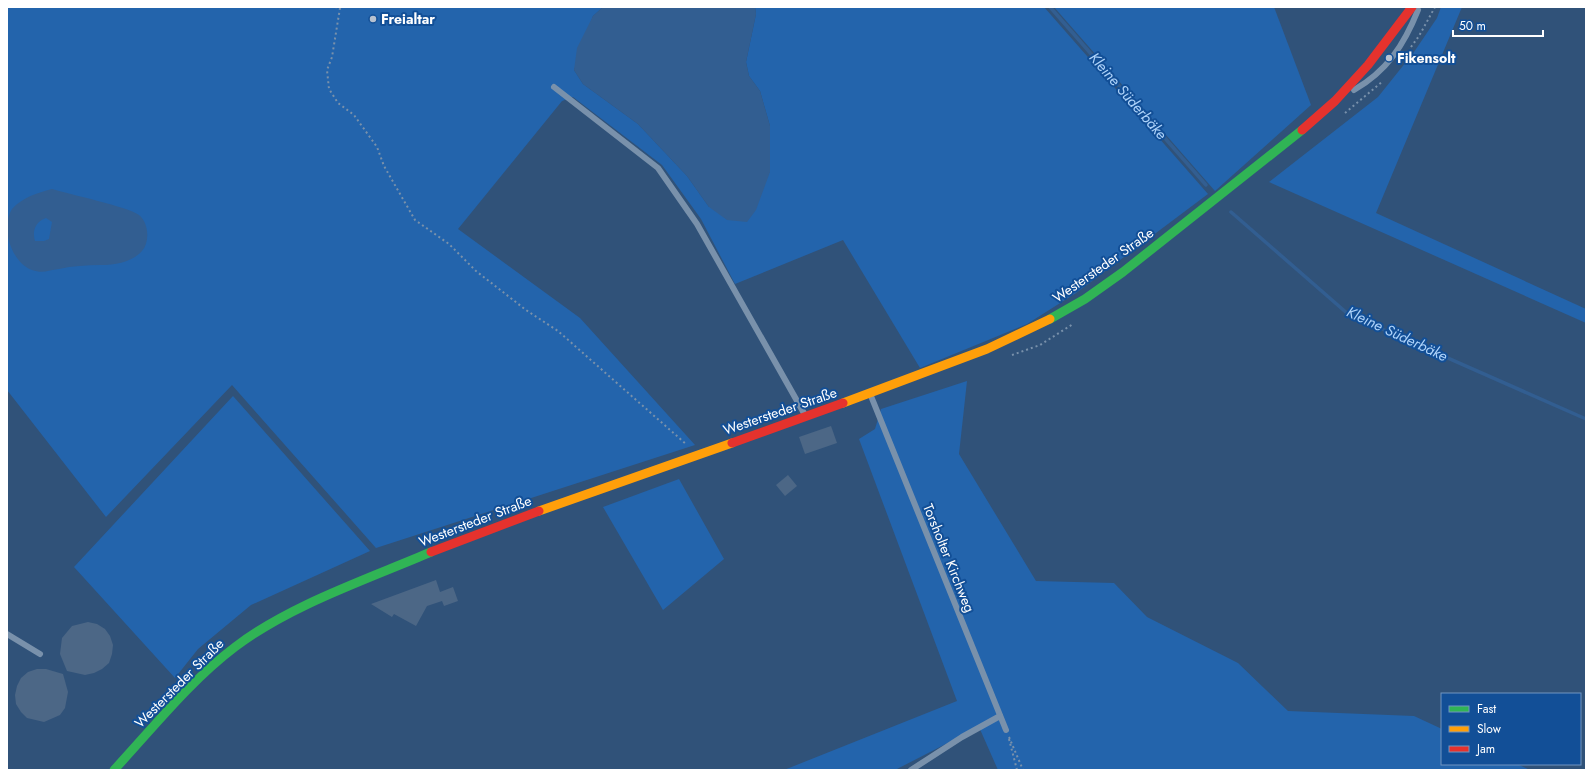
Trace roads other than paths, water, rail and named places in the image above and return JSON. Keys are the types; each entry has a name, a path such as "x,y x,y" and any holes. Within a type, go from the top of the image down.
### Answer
{"main road":[{"name":"Westersteder Straße","path":"114,770 211,666 258,631 300,608 434,552 692,456 870,394 988,349 1037,326 1085,299 1123,272 1289,142 1335,101 1368,65 1412,7"}],"lane":[{"path":"1335,101 1373,79 1407,38 1420,7"},
{"path":"554,87 658,168 697,224 805,416"},
{"name":"Torsholter Kirchweg","path":"870,394 1006,730"},
{"path":"7,634 40,654"},
{"path":"911,770 962,737 1000,716"}],"waterway":[{"name":"Kleine Süderbäke","path":"1050,7 1206,185"},
{"name":"Kleine Süderbäke","path":"1231,212 1348,314 1586,419"}],"place":[{"name":"Freialtar","path":"373,19"},
{"name":"Fikensolt","path":"1389,58"}]}
